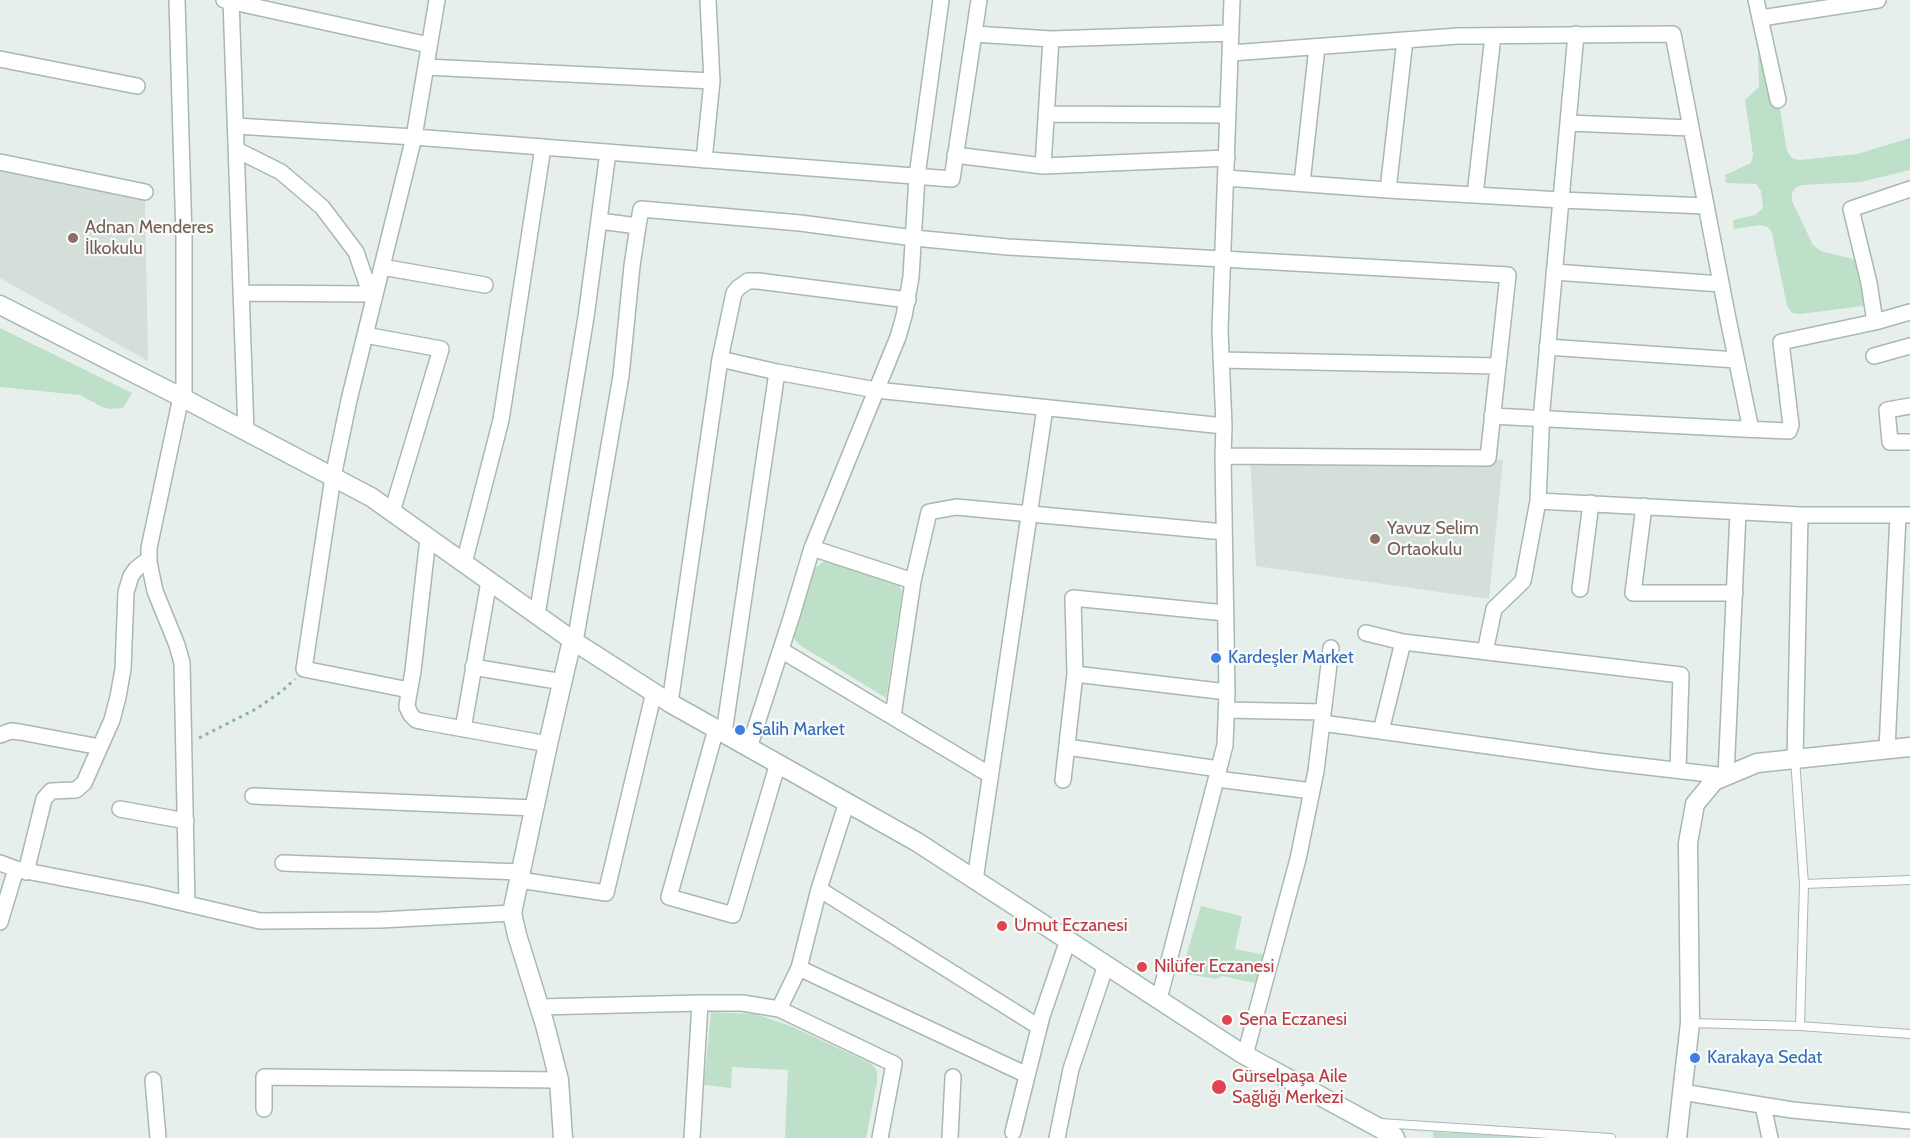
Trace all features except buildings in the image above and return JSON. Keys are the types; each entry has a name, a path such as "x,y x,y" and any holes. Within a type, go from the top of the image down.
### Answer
{"main road":[{"path":"0,305 371,497 574,641 670,703 917,842 1245,1055 1396,1137"},
{"path":"563,1138 559,1080 512,913 548,744 574,641"},
{"path":"1677,1138 1690,1023 1688,843 1695,804 1714,781 1757,763 1910,747"},
{"path":"1672,1138 1681,1101"}],"street":[{"path":"177,0 184,237 183,398 149,548 149,562 154,591 177,645 182,663 187,904"},
{"path":"409,690 304,669 333,477 372,298 414,137 437,0"},
{"path":"704,160 712,81 708,0"},
{"path":"749,748 812,548 898,337 908,300 914,238 916,176 941,0"},
{"path":"236,126 414,137 952,179 979,0"},
{"path":"1159,999 1225,745 1227,692 1222,456 1224,426 1221,360 1232,0"},
{"path":"1756,0 1778,100"},
{"path":"1761,18 1878,0"},
{"path":"246,432 236,126 228,1 429,45"},
{"path":"974,34 1051,39 1231,33"},
{"path":"1485,652 1494,609 1523,581 1538,501 1541,419 1576,34"},
{"path":"1231,53 1493,36 1673,34 1750,425 1742,429"},
{"path":"1475,195 1493,36"},
{"path":"1043,166 1051,39"},
{"path":"1388,190 1405,40"},
{"path":"1302,183 1317,47"},
{"path":"0,59 137,86"},
{"path":"426,67 712,81"},
{"path":"1046,114 1228,115"},
{"path":"1568,123 1691,128"},
{"path":"464,563 501,420 543,147"},
{"path":"237,150 281,172 322,207 356,252 372,298"},
{"path":"537,615 582,339 608,152"},
{"path":"955,155 1043,166 1227,158"},
{"path":"0,162 145,192"},
{"path":"1226,178 1388,190 1706,206"},
{"path":"1875,322 1869,283 1851,209 1910,189"},
{"path":"574,641 621,376 632,266 641,209 800,223 914,238 1008,247 1508,275 1488,458 1222,456"},
{"path":"599,221 638,226"},
{"path":"381,267 485,285"},
{"path":"1554,272 1721,284"},
{"path":"670,703 720,359 734,293 748,282 758,281 908,300"},
{"path":"242,293 372,298"},
{"path":"1492,416 1789,430 1791,425 1781,342 1875,322 1910,312"},
{"path":"365,336 441,349 392,512"},
{"path":"1874,356 1910,346"},
{"path":"1547,347 1736,360"},
{"path":"720,359 876,390 1224,426"},
{"path":"1221,360 1498,366"},
{"path":"777,372 720,731 669,897 733,915 778,763"},
{"path":"1910,406 1887,410 1890,442 1910,442"},
{"path":"975,880 1045,408"},
{"path":"1538,501 1800,515 1904,515 1887,749"},
{"path":"1581,590 1591,503"},
{"path":"1644,506 1633,592 1734,592"},
{"path":"893,716 913,580 929,512 956,507 1224,532"},
{"path":"1226,711 1322,717 1381,731 1726,776 1738,512"},
{"path":"1795,759 1800,515"},
{"path":"429,538 407,707 411,715 416,720 548,744"},
{"path":"812,548 913,580"},
{"path":"0,922 21,871 44,799 51,791 71,790 79,788 84,783 112,720 123,669 128,584 136,569 145,562 149,562"},
{"path":"463,729 489,581"},
{"path":"1063,780 1076,674 1073,598 1225,614"},
{"path":"1366,633 1403,642 1681,675 1677,770"},
{"path":"1381,731 1403,642"},
{"path":"1245,1055 1298,859 1312,791 1331,648"},
{"path":"781,650 990,775"},
{"path":"473,668 563,682"},
{"path":"1076,674 1227,692"},
{"path":"283,863 520,876 606,893 654,692"},
{"path":"0,735 11,731 20,732 100,747"},
{"path":"1067,747 1312,791"},
{"path":"253,796 534,808"},
{"path":"779,1009 799,968 819,889 847,802"},
{"path":"120,809 186,821"},
{"path":"0,864 21,871 145,894 260,921 380,920 512,913"},
{"path":"819,889 1039,1027"},
{"path":"1013,1132 1039,1027 1068,940"},
{"path":"1057,1138 1071,1069 1106,965"},
{"path":"799,968 1027,1075"},
{"path":"692,1138 700,1003"},
{"path":"539,1007 700,1003 742,1004 779,1009 894,1064 880,1138"},
{"path":"264,1109 264,1077 559,1080"},
{"path":"950,1138 953,1077"},
{"path":"153,1080 158,1138"},
{"path":"1681,1101 1763,1106 1910,1121"},
{"path":"1763,1106 1770,1138"}],"lane":[{"path":"1795,759 1804,884 1800,1026"},
{"path":"1804,884 1910,880"},
{"path":"1690,1023 1800,1026 1910,1034"},
{"path":"1369,1122 1611,1138"}],"path":[{"path":"184,745 256,709 282,691 304,669"}],"shaded area":[{"name":"Adnan Menderes İlkokulu","path":"0,170 145,198 148,361 0,278"},
{"name":"Yavuz Selim Ortaokulu","path":"1250,456 1503,460 1489,599 1256,566"}],"green space":[{"path":"1769,43 1787,151 1792,158 1799,160 1857,154 1910,138 1910,170 1861,182 1802,185 1795,188 1792,194 1792,201 1813,245 1821,251 1861,261 1869,303 1863,306 1792,313 1787,306 1772,233 1768,227 1760,225 1734,229 1733,220 1755,215 1763,208 1761,191 1756,184 1726,183 1725,175 1751,163 1753,155 1745,100 1759,87 1758,54"},
{"path":"0,328 132,393 123,408 110,409 80,395 0,387"},
{"path":"826,560 898,582 902,592 886,698 798,644 790,631 811,571"},
{"path":"1201,906 1242,916 1235,949 1272,956 1268,986 1222,976 1216,979 1181,973"},
{"path":"711,1012 755,1014 793,1027 872,1064 877,1071 877,1082 866,1138 785,1138 788,1070 732,1067 731,1088 704,1085"},
{"path":"1433,1132 1528,1135 1548,1138 1433,1138"}],"place":[{"name":"Adnan Menderes İlkokulu","path":"73,238"},
{"name":"Yavuz Selim Ortaokulu","path":"1375,539"},
{"name":"Kardeşler Market","path":"1216,658"},
{"name":"Salih Market","path":"740,730"},
{"name":"Umut Eczanesi","path":"1002,926"},
{"name":"Nilüfer Eczanesi","path":"1142,967"},
{"name":"Sena Eczanesi","path":"1227,1020"},
{"name":"Karakaya Sedat","path":"1695,1058"},
{"name":"Gürselpaşa Aile Sağlığı Merkezi","path":"1219,1087"}]}
